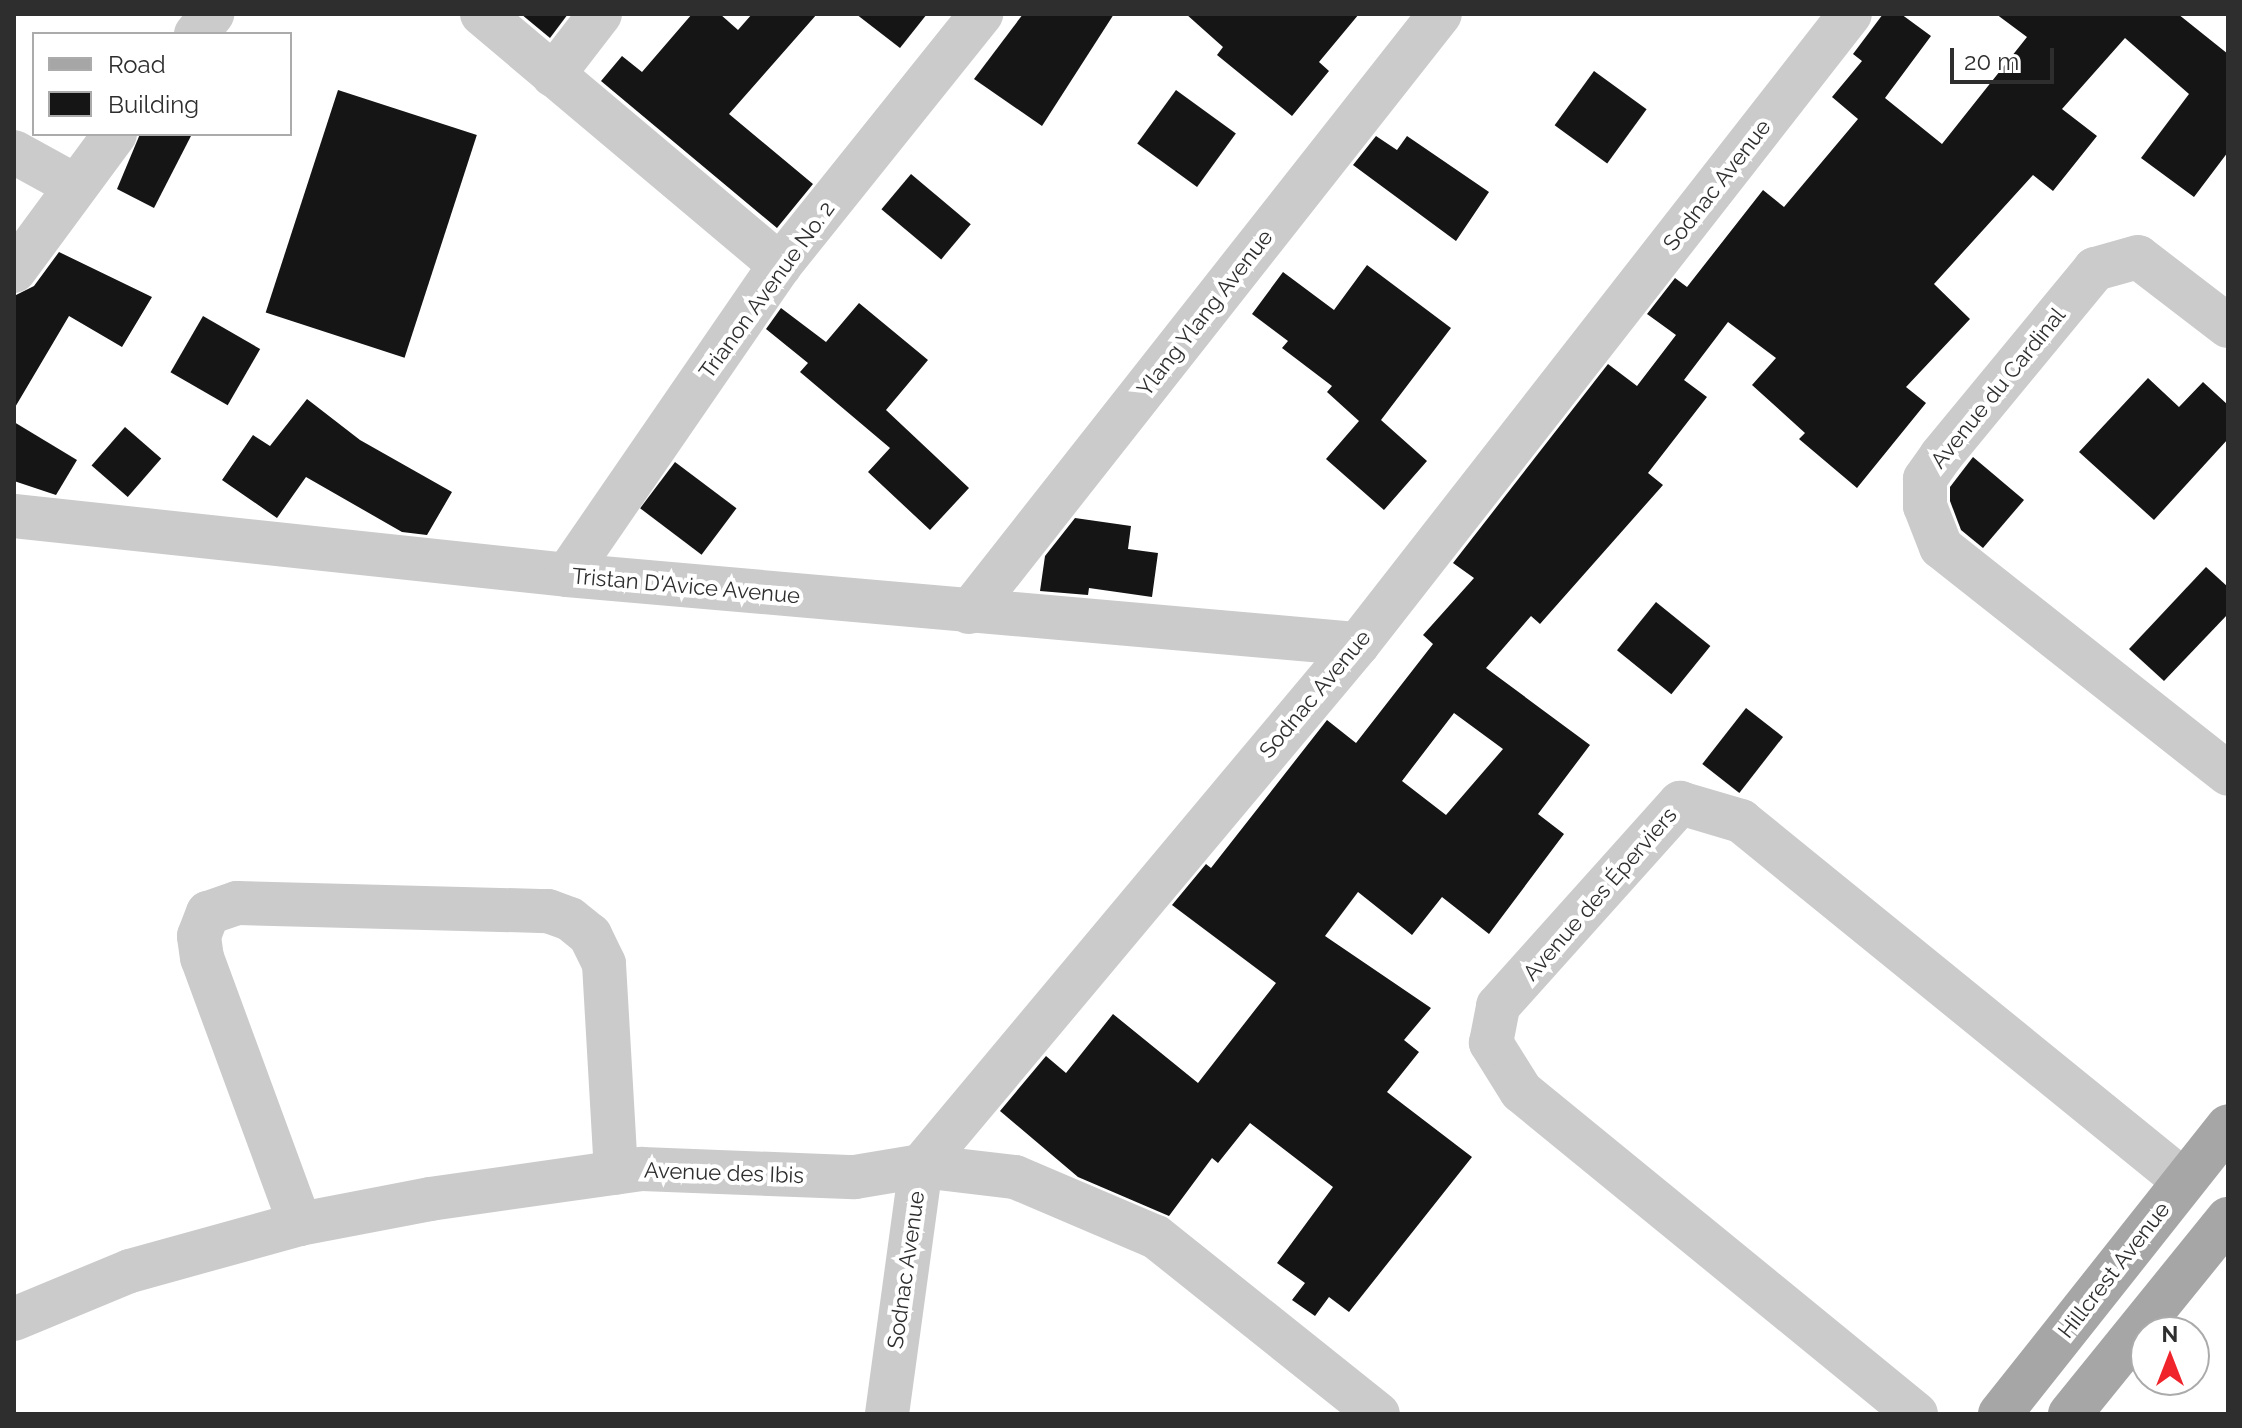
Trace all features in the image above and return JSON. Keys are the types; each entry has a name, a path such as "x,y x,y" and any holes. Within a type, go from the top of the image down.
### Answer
{"main road":[{"name":"Hillcrest Avenue","path":"2000,1414 2228,1126"},
{"path":"2070,1414 2228,1219"}],"street":[{"path":"198,32 212,14"},
{"path":"482,14 780,265"},
{"path":"553,75 600,14"},
{"name":"Trianon Avenue No. 2","path":"567,575 780,265 981,14"},
{"name":"Ylang Ylang Avenue","path":"969,612 1440,14"},
{"name":"Sodnac Avenue","path":"887,1414 921,1166 1358,644 1850,14"},
{"path":"14,271 74,185 113,136"},
{"path":"14,152 74,185"},
{"name":"Avenue du Cardinal","path":"2228,326 2138,257 2095,269 1925,479 1925,506 1941,547 2228,774"},
{"name":"Tristan D'Avice Avenue","path":"14,516 567,575 1358,644"},
{"name":"Avenue des Éperviers","path":"1916,1414 1521,1091 1491,1043 1498,1006 1680,803 1741,821 2184,1181"},
{"path":"300,1224 202,958 199,936 208,913 237,903 548,911 570,919 590,935 604,964 616,1173"},
{"name":"Avenue des Ibis","path":"14,1319 130,1271 300,1224 616,1173 855,1177 921,1166 1015,1177 1156,1237 1378,1414"}],"building":[{"path":"521,14 568,14 550,38"},
{"path":"692,14 720,14 738,30 752,14 817,14 729,114 813,184 777,228 601,81 622,56 642,72"},
{"path":"856,14 927,14 900,48"},
{"path":"1023,14 1114,14 1042,126 974,79"},
{"path":"1186,14 1359,14 1319,62 1329,71 1292,116 1217,55 1223,47"},
{"path":"1883,14 1901,14 1931,36 1885,98 1942,144 2027,37 1996,14 2178,14 2228,54 2228,152 2194,197 2141,158 2189,94 2125,38 2062,109 2097,136 2053,191 2033,175 1934,284 1970,319 1906,387 1926,403 1857,488 1799,439 1805,433 1752,385 1776,358 1728,322 1684,380 1707,397 1648,473 1663,485 1540,624 1531,616 1486,668 1590,745 1538,814 1564,834 1489,934 1442,897 1412,935 1358,892 1325,936 1431,1008 1404,1040 1419,1052 1387,1092 1472,1157 1349,1312 1329,1297 1315,1316 1292,1300 1305,1283 1277,1263 1333,1187 1250,1123 1218,1163 1212,1158 1169,1216 1078,1177 1000,1111 1046,1056 1066,1073 1113,1014 1198,1083 1276,983 1172,905 1206,864 1211,868 1327,720 1356,743 1433,644 1423,635 1474,578 1453,563 1608,364 1637,386 1676,335 1647,314 1675,278 1687,287 1763,190 1784,207 1858,119 1832,97 1862,61 1853,54","holes":["1454,713 1503,749 1446,815 1402,781"]},
{"path":"1594,71 1647,109 1607,163 1555,125"},
{"path":"338,90 477,135 405,358 266,313"},
{"path":"1176,90 1236,133 1197,187 1137,143"},
{"path":"139,136 191,136 154,208 117,189"},
{"path":"1376,136 1397,150 1407,136 1489,192 1456,241 1353,165"},
{"path":"911,174 971,224 941,259 881,209"},
{"path":"59,252 152,297 122,347 69,316 14,409 14,296 34,286"},
{"path":"1367,265 1451,328 1381,420 1427,461 1384,510 1326,459 1359,421 1327,392 1332,386 1282,348 1288,341 1252,314 1283,272 1334,310"},
{"path":"859,303 928,360 886,410 969,488 930,530 868,472 890,448 800,372 808,363 766,329 781,308 826,342"},
{"path":"203,316 260,349 228,405 170,372"},
{"path":"2148,378 2179,407 2203,382 2228,405 2228,439 2154,520 2079,452"},
{"path":"307,399 360,440 452,492 427,535 402,532 306,477 277,518 222,480 253,435 270,446"},
{"path":"14,422 77,460 56,495 14,481"},
{"path":"125,427 161,458 128,497 92,465"},
{"path":"1973,457 2024,500 1983,548 1961,530 1950,501 1950,487"},
{"path":"675,462 736,508 702,555 640,508"},
{"path":"1075,518 1131,526 1128,549 1158,553 1152,597 1089,588 1088,595 1040,591 1045,556"},
{"path":"2206,567 2228,587 2228,614 2164,681 2129,649"},
{"path":"1656,602 1710,646 1671,694 1617,650"},
{"path":"1746,708 1783,737 1739,793 1702,764"}]}
